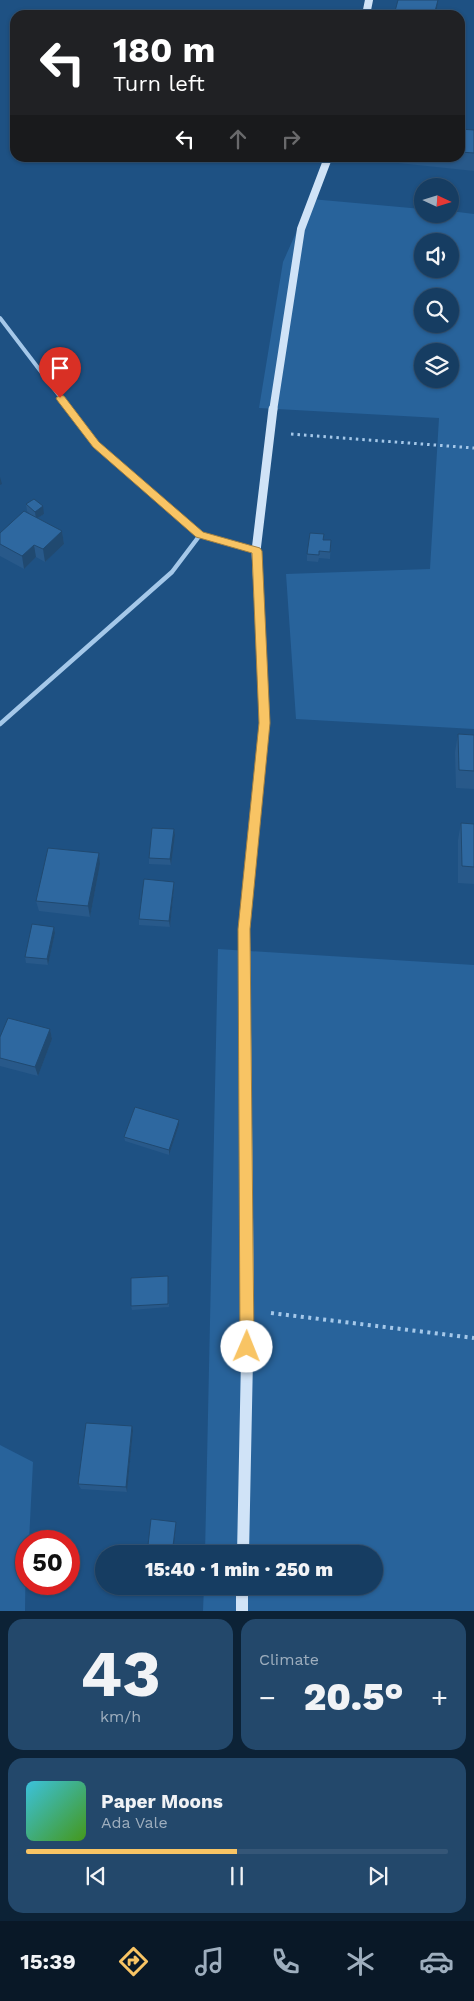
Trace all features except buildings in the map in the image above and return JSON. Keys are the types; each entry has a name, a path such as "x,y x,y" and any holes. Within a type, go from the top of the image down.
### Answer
{"main road":[{"path":"243,1545 248,1310 244,929 265,723 256,551 270,432 301,229 326,162"},
{"path":"242,1595 242,1611"}],"street":[{"path":"0,318 96,444 200,535 256,551"},
{"path":"0,724 43,688 96,637 172,572 200,535"}],"path":[{"path":"270,432 474,448"},
{"path":"248,1310 474,1338"}],"shaded area":[{"path":"311,199 414,208 414,223 459,223 459,212 474,214 474,729 296,719 286,574 430,569 439,418 259,408 283,262"},
{"path":"218,949 474,965 474,1611 203,1611 204,1595 383,1595 383,1545 205,1545"},
{"path":"0,1445 33,1462 30,1530 15,1530 15,1595 25,1595 25,1611 0,1611"}],"route":[{"path":"60,398 96,444 200,535 256,551 265,723 244,929 247,1347"}]}
